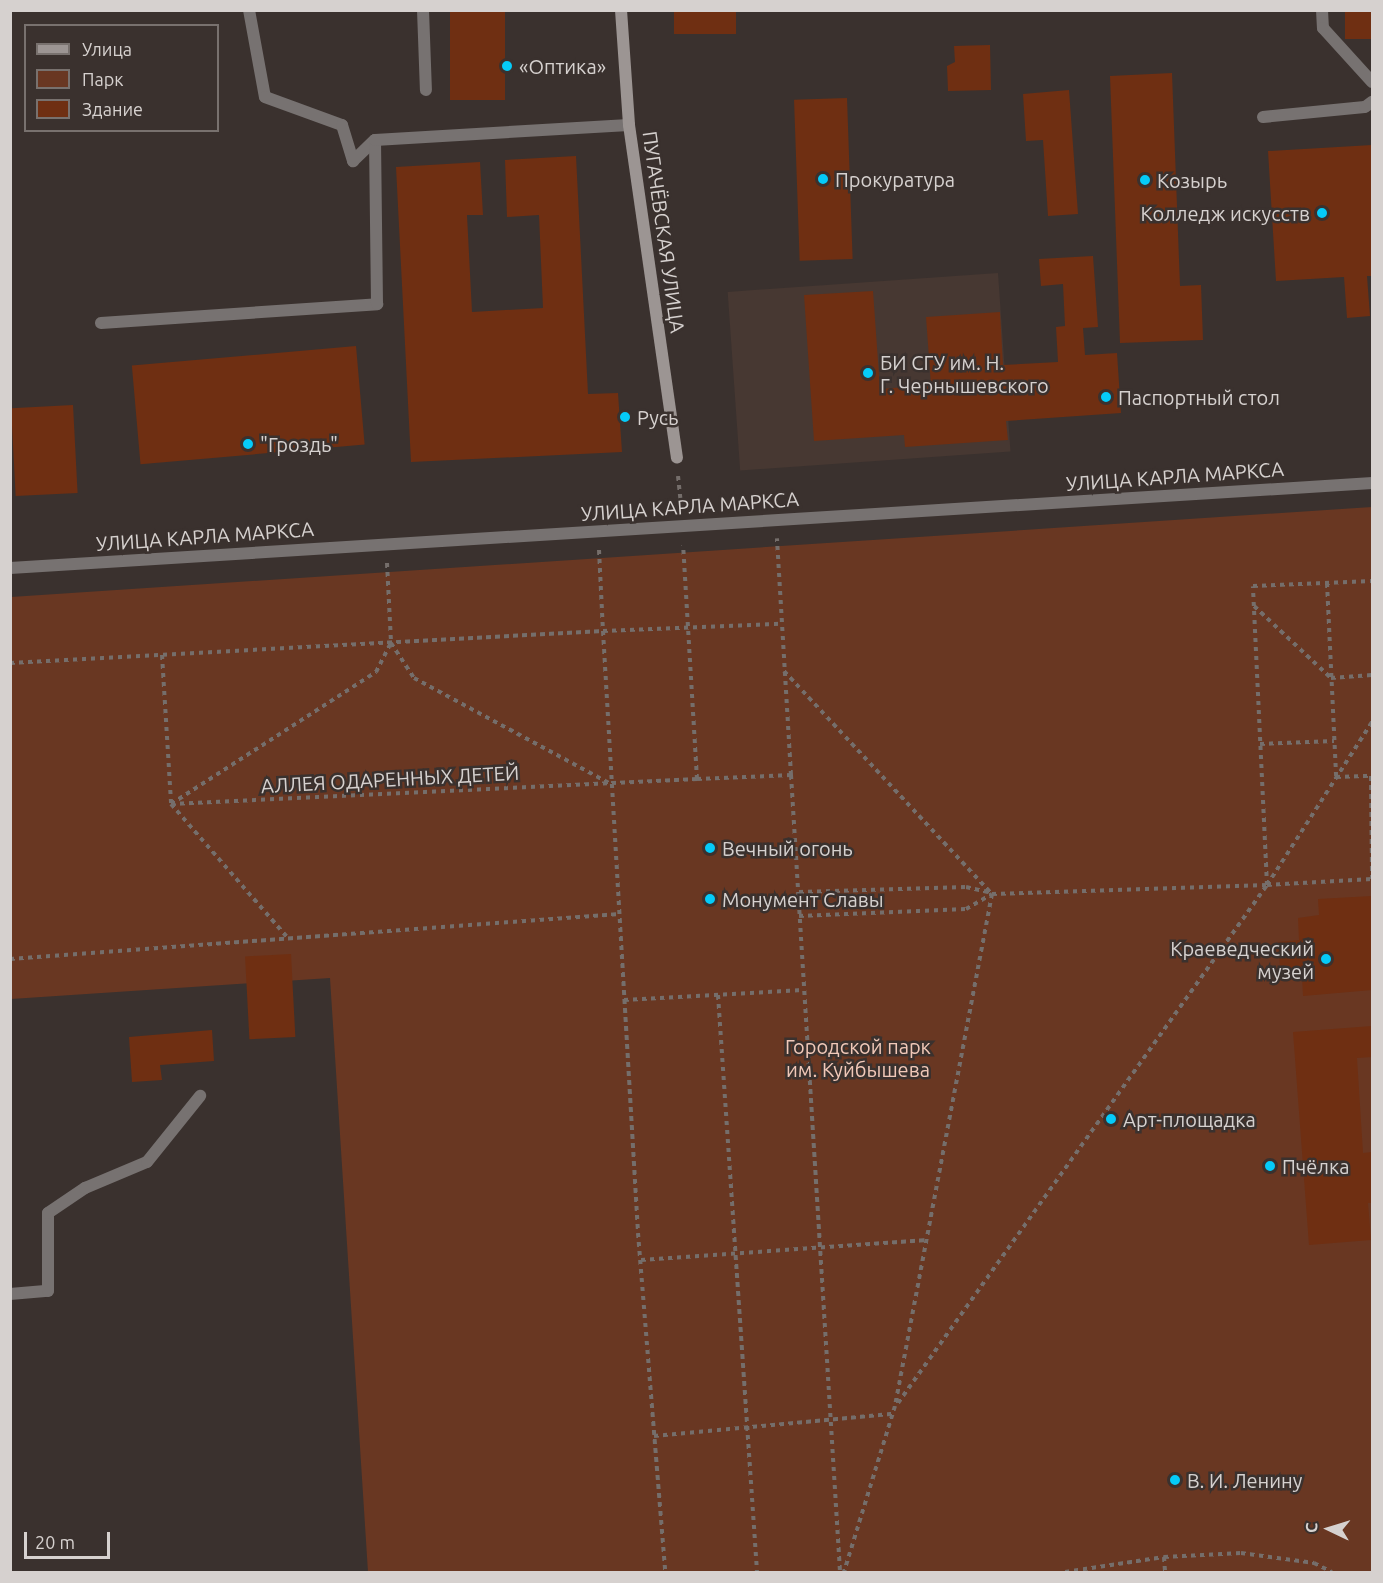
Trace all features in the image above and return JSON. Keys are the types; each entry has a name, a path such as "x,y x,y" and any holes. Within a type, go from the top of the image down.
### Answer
{"street":[{"path":"249,10 265,97 342,125 353,161 375,140 629,126"},
{"path":"423,10 426,90"},
{"name":"ПУГАЧЁВСКАЯ УЛИЦА","path":"621,10 629,126 676,458"},
{"path":"1322,10 1323,28 1372,82"},
{"path":"1263,117 1365,107 1372,102"},
{"path":"101,323 377,304 375,140"},
{"name":"УЛИЦА КАРЛА МАРКСА","path":"10,568 1372,483"},
{"path":"10,1294 48,1291 48,1213 85,1188 147,1162 200,1096"}],"path":[{"path":"676,458 697,779"},
{"path":"776,520 802,990 823,1248 842,1572"},
{"path":"598,531 624,1000 665,1572"},
{"path":"385,544 392,643 414,678 611,784"},
{"path":"1267,885 1253,586 1372,581"},
{"path":"1327,583 1336,777"},
{"path":"1254,606 1330,678 1372,675"},
{"path":"10,663 603,631 781,624"},
{"path":"171,804 376,672 392,643"},
{"path":"162,655 171,804 288,938"},
{"path":"784,671 992,894"},
{"path":"896,1406 1267,885 1372,722"},
{"path":"1260,744 1334,741"},
{"name":"АЛЛЕЯ ОДАРЕННЫХ ДЕТЕЙ","path":"171,804 791,775"},
{"path":"798,892 966,887 992,894 1267,885 1372,879 1372,776 1336,777"},
{"path":"799,915 966,909 992,894"},
{"path":"842,1572 896,1406 992,894"},
{"path":"10,959 619,914"},
{"path":"624,1000 802,990"},
{"path":"718,995 756,1572"},
{"path":"641,1260 927,1240"},
{"path":"654,1436 893,1414"},
{"path":"1065,1572 1164,1557 1241,1553 1314,1563 1332,1572"},
{"path":"1164,1557 1165,1572"}],"shaded area":[{"name":"БИ СГУ им. Н. Г. Чернышевского","path":"998,273 1010,452 740,470 728,292"}],"green space":[{"name":"Городской парк им. Куйбышева","path":"1372,507 1372,1572 368,1572 330,978 11,999 11,597"}],"building":[{"path":"450,10 505,10 505,100 450,100"},
{"path":"674,10 736,10 736,34 674,34"},
{"path":"1345,10 1372,10 1372,39 1345,39"},
{"path":"990,45 991,90 948,91 947,66 955,62 954,46"},
{"name":"Козырь","path":"1172,73 1180,286 1201,285 1203,340 1120,343 1110,76"},
{"path":"1069,90 1078,214 1048,216 1043,140 1026,141 1023,94"},
{"name":"Прокуратура","path":"847,98 853,259 800,261 794,100"},
{"name":"Колледж искусств","path":"1372,145 1372,276 1367,276 1370,316 1347,318 1344,277 1276,281 1268,151"},
{"path":"576,156 588,394 618,393 622,452 411,462 396,167 480,162 483,215 467,215 472,312 543,308 539,215 507,217 505,160"},
{"path":"1093,256 1098,327 1083,328 1085,355 1117,353 1121,413 1006,421 1008,440 905,447 904,435 814,441 804,295 873,291 880,389 931,385 926,317 1000,312 1003,365 1058,362 1056,327 1065,326 1063,284 1041,286 1039,259"},
{"path":"356,346 365,445 140,464 132,366"},
{"path":"73,405 78,493 16,496 11,408"},
{"name":"Краеведческий музей","path":"1372,896 1372,990 1303,996 1302,976 1281,977 1278,942 1299,940 1298,918 1319,915 1318,899"},
{"path":"291,954 295,1037 249,1039 245,956"},
{"path":"1372,1026 1372,1057 1357,1058 1363,1153 1372,1152 1372,1203 1368,1203 1371,1240 1309,1245 1293,1032"},
{"path":"212,1030 214,1061 160,1065 162,1080 132,1082 129,1037"}],"place":[{"name":"«Оптика»","path":"507,66"},
{"name":"Прокуратура","path":"823,179"},
{"name":"Козырь","path":"1145,180"},
{"name":"Колледж искусств","path":"1322,213"},
{"name":"БИ СГУ им. Н. Г. Чернышевского","path":"868,373"},
{"name":"Паспортный стол","path":"1106,397"},
{"name":"Русь","path":"625,417"},
{"name":"\"Гроздь\"","path":"248,444"},
{"name":"Вечный огонь","path":"710,848"},
{"name":"Монумент Славы","path":"710,899"},
{"name":"Краеведческий музей","path":"1326,959"},
{"name":"Арт-площадка","path":"1111,1119"},
{"name":"Пчёлка","path":"1270,1166"},
{"name":"В. И. Ленину","path":"1175,1480"}]}
